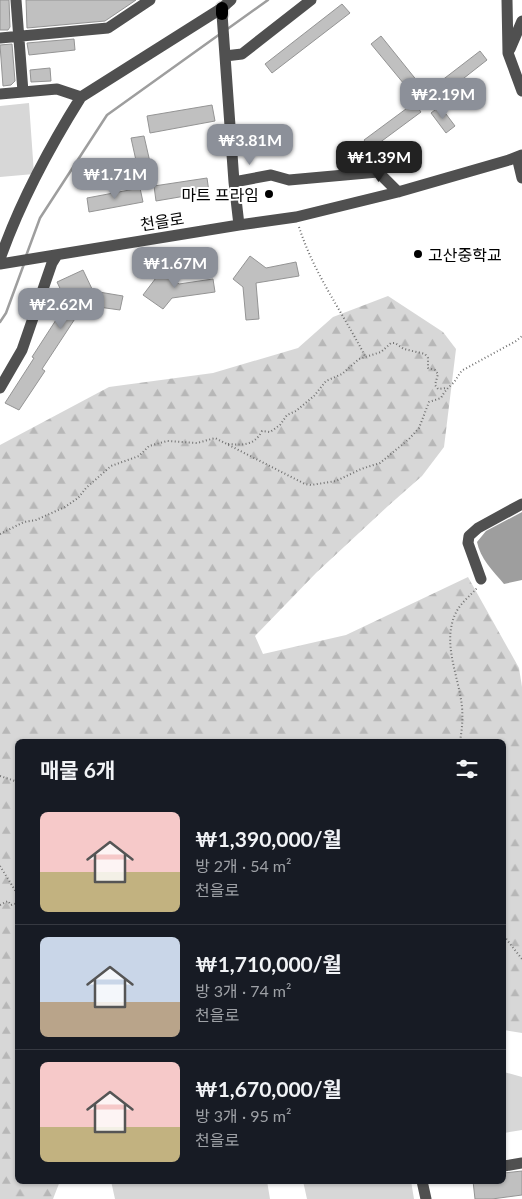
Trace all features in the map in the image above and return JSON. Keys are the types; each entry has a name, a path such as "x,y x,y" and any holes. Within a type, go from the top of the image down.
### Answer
{"street":[{"path":"16,0 23,92"},
{"path":"0,38 108,28 150,0"},
{"path":"225,56 242,54 311,0"},
{"path":"507,0 508,53 522,91"},
{"path":"224,6 225,56 239,225"},
{"path":"0,259 39,171 56,138 81,97 224,6"},
{"path":"508,53 522,21"},
{"path":"0,94 57,89 81,97"},
{"path":"520,156 522,178"},
{"name":"천을로","path":"0,264 296,217 398,192 520,156"},
{"path":"234,182 271,175 289,180 378,172 398,192"},
{"path":"0,388 22,350 52,263 53,255"},
{"path":"481,579 468,543 469,536 478,528 522,504"},
{"path":"506,1166 522,1163"},
{"path":"423,1184 426,1199"}],"path":[{"path":"296,217 306,250 365,356"},
{"path":"225,444 246,445 258,438 262,431 270,432 280,425 287,415 296,411 314,396 326,381 342,374 365,356 381,352 391,343 395,343 404,349 425,354 428,358 428,368 435,370 438,374 435,385 438,389 446,388 453,384 463,370 522,336"},
{"path":"0,534 24,522 36,520 65,507 78,498 86,488 111,466 139,456 149,446 167,441 197,443 215,438 305,484 336,481 361,469 375,466 387,457 419,428 429,402 441,398 446,388"},
{"path":"460,739 463,718 462,704 452,660 450,634 454,616 481,582 481,579"},
{"path":"0,776 15,781"},
{"path":"0,866 15,890"},
{"path":"0,905 8,901 11,904 15,903"},
{"path":"506,939 522,959"}],"green space":[{"path":"29,103 34,174 0,177 0,106"},
{"path":"388,296 443,332 456,349 444,447 422,476 316,573 255,636 263,654 346,635 468,577 519,668 522,687 522,1033 506,1030 506,739 15,739 15,1184 59,1184 53,1199 0,1199 0,445 109,387 213,373 298,348 333,317"},
{"path":"506,1073 522,1077 522,1130 506,1133"},
{"path":"112,1184 268,1184 270,1199 115,1199"},
{"path":"304,1184 412,1184 414,1199 307,1199"}],"shaded area":[{"path":"522,512 522,580 504,584 484,559 477,542 486,531"}],"building":[{"path":"0,0 9,0 10,27 8,30 0,30"},
{"path":"26,0 136,0 105,21 27,28"},
{"path":"342,4 350,13 272,73 265,64"},
{"path":"381,36 418,82 409,90 371,44"},
{"path":"74,39 75,50 29,55 27,43"},
{"path":"12,44 15,81 11,85 3,86 0,45"},
{"path":"480,51 487,60 436,100 428,91"},
{"path":"50,68 51,81 31,82 30,70"},
{"path":"414,103 421,112 371,149 364,140"},
{"path":"212,105 215,121 150,133 147,116"},
{"path":"440,106 455,126 446,133 431,113"},
{"path":"144,136 152,171 139,174 131,138"},
{"path":"207,178 209,192 156,201 154,186"},
{"path":"140,188 143,202 89,212 87,198"},
{"path":"250,256 266,268 296,262 299,276 256,283 259,319 246,320 243,287 233,279"},
{"path":"83,270 93,291 123,296 120,310 84,305 42,369 45,371 19,410 5,403 67,303 57,282"},
{"path":"162,270 179,284 213,279 215,292 172,298 163,309 143,295"},
{"path":"522,1171 522,1195 475,1199 473,1184 506,1184 506,1173"}],"waterway":[{"path":"226,30 268,0"},
{"path":"26,256 40,218 107,115 220,34"},
{"path":"0,322 6,313 24,264"}],"place":[{"name":"마트 프라임","path":"269,194"},
{"name":"고산중학교","path":"418,254"}]}
